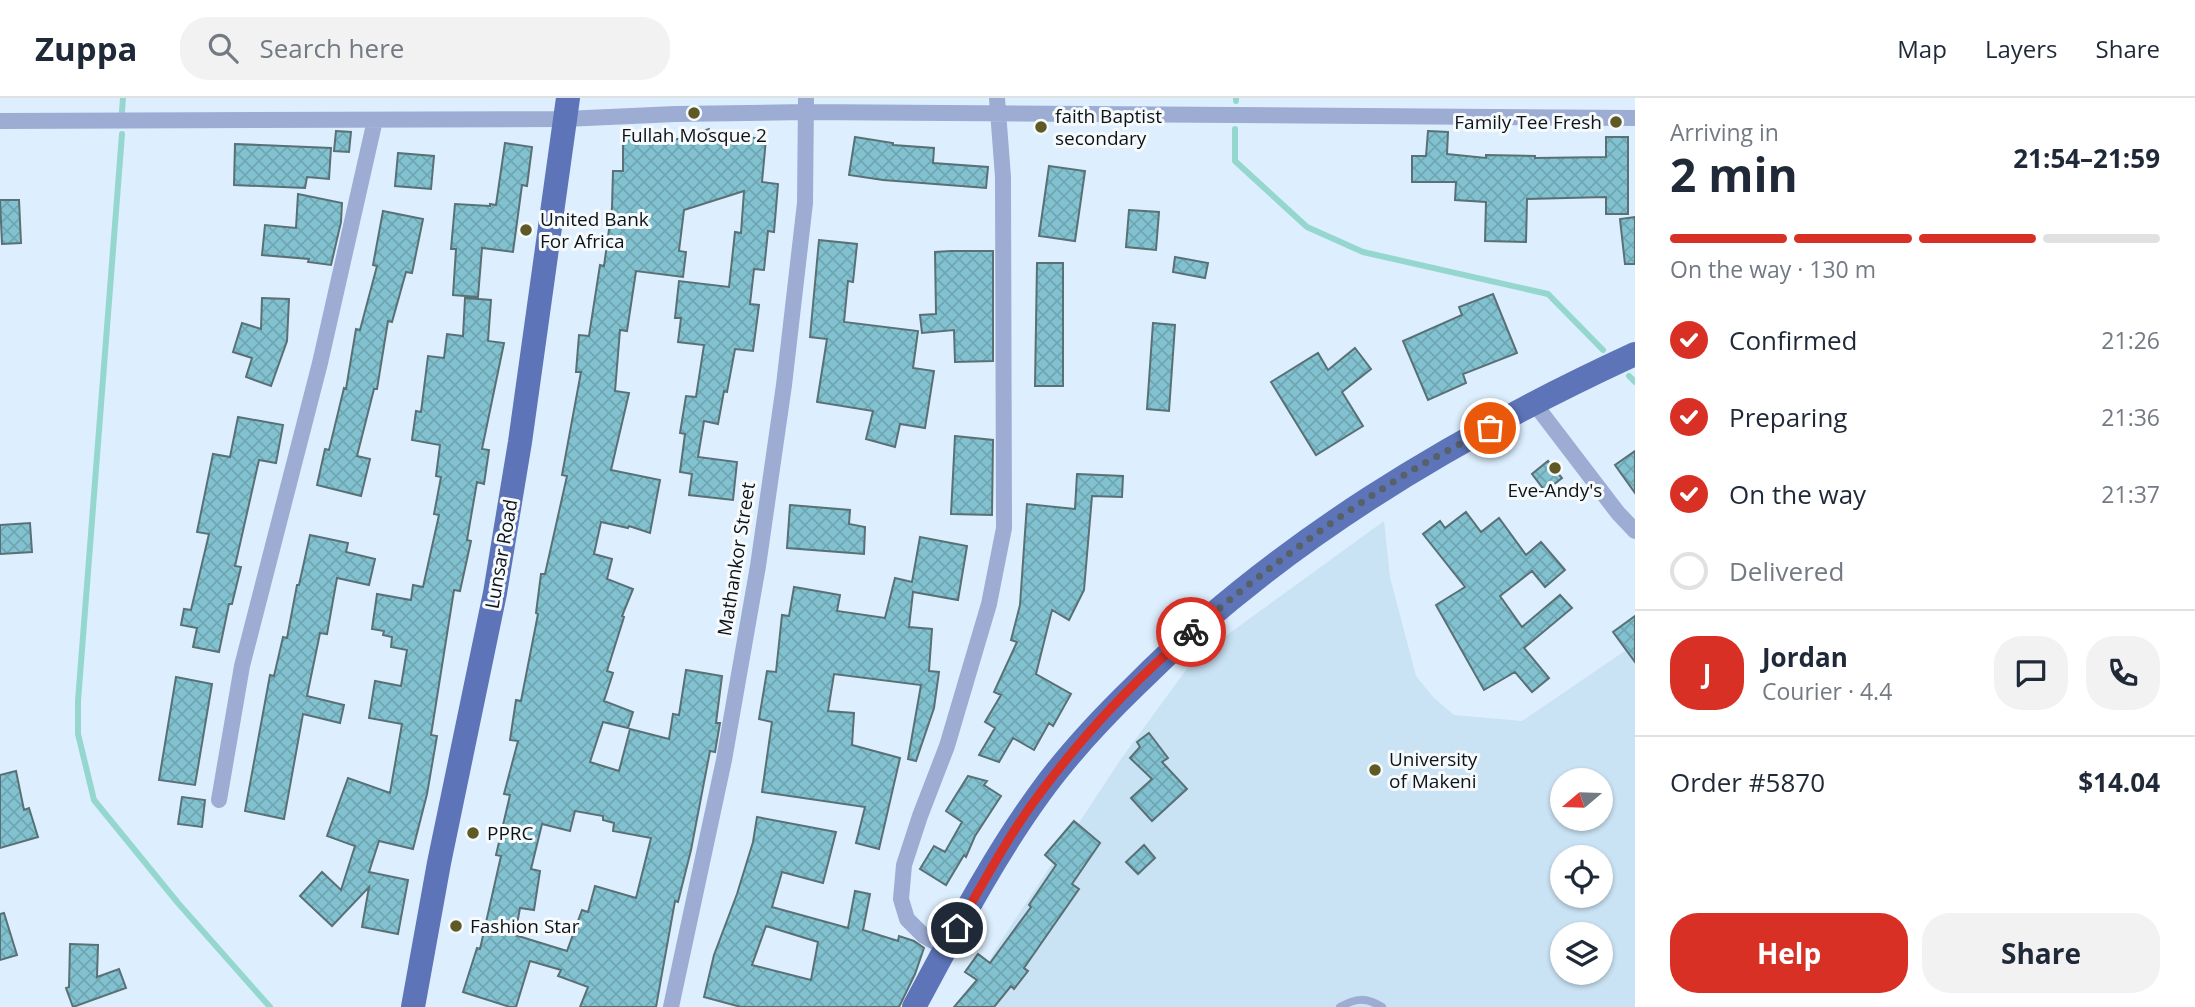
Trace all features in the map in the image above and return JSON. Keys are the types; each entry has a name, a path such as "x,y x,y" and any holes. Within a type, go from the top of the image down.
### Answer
{"main road":[{"name":"Lunsar Road","path":"413,1007 439,863 495,593 520,442 566,108"},
{"path":"914,1007 1003,849 1040,793 1079,743 1172,648 1230,598 1327,525 1403,476 1534,403 1635,354"}],"street":[{"path":"0,121 374,120 566,108 675,114 806,105 1635,118"},
{"name":"Mathankor Street","path":"671,1007 724,760 758,566 785,385 804,203 806,105"},
{"path":"946,948 924,936 907,919 901,899 904,865 947,746 989,604 1004,528 1003,177 998,106"},
{"path":"219,800 242,666 320,363 374,120"},
{"path":"1534,403 1618,513 1635,531"}],"lane":[{"path":"1340,1007 1354,999 1370,1000 1382,1007"}],"shaded area":[{"name":"University of Makeni","path":"1384,521 1390,577 1416,676 1433,697 1454,715 1522,721 1635,644 1635,1007 964,1007 997,947 1121,759 1194,659"}],"building":[{"path":"709,129 710,134 766,139 762,182 778,184 774,232 768,231 764,270 754,269 750,304 759,305 753,351 735,349 718,424 704,421 698,457 737,462 733,500 689,495 692,474 680,472 685,434 680,433 686,396 696,397 704,345 678,342 681,318 675,318 679,281 729,287 735,232 741,233 744,191 684,210 679,251 686,252 683,277 636,271 627,331 620,330 615,391 629,393 611,470 660,480 650,533 629,526 628,528 601,522 594,554 612,559 607,579 633,589 622,616 624,617 607,671 613,673 604,701 633,712 628,728 603,722 590,762 619,771 630,729 669,739 673,714 679,715 686,670 722,676 716,723 720,723 715,752 710,751 691,850 678,902 675,901 656,1007 580,1007 588,987 558,976 561,970 530,961 516,1007 510,1007 463,992 477,948 480,949 501,856 496,855 510,795 504,794 518,741 510,740 516,700 521,701 538,614 541,574 545,574 567,476 562,475 581,372 576,372 579,335 589,336 600,265 604,266 612,208 613,171 623,171 623,136 665,136 665,143","holes":["575,811 603,816 603,820 614,823 613,831 651,838 636,898 595,886 588,912 582,910 567,951 515,935 520,908 534,910 540,871 531,869 542,824 570,831"]},
{"path":"336,131 351,132 349,152 334,151"},
{"path":"1428,131 1448,132 1447,154 1486,158 1486,155 1535,158 1606,157 1606,137 1628,137 1628,214 1606,214 1606,197 1527,199 1526,242 1485,241 1486,202 1455,200 1456,182 1412,182 1412,156 1426,156"},
{"path":"855,137 893,145 934,148 933,163 988,167 986,188 849,175"},
{"path":"505,143 532,147 527,186 522,185 513,252 482,248 478,297 453,295 456,249 451,249 455,204 496,205"},
{"path":"235,144 331,148 329,179 307,177 305,188 234,185"},
{"path":"398,153 434,156 431,189 395,186"},
{"path":"1049,166 1085,171 1075,241 1039,236"},
{"path":"298,194 342,203 341,222 331,265 308,262 309,259 262,255 265,225 296,228"},
{"path":"0,200 19,200 21,243 2,244"},
{"path":"1129,210 1159,212 1156,250 1126,247"},
{"path":"383,211 423,219 412,273 406,272 392,322 388,321 377,389 374,389 357,456 370,459 361,496 317,485 325,449 329,450 344,388 346,389 356,329 360,330 377,266 373,265"},
{"path":"1635,217 1635,264 1625,264 1620,219"},
{"path":"819,240 857,244 853,282 848,281 844,322 918,331 913,368 934,371 925,428 900,424 895,447 866,439 873,411 817,402 827,339 810,337"},
{"path":"993,251 993,361 955,362 954,330 922,333 920,315 936,314 935,252"},
{"path":"1175,257 1208,263 1205,278 1173,272"},
{"path":"1037,263 1063,263 1063,386 1035,386"},
{"path":"1493,294 1517,353 1463,374 1466,383 1428,400 1403,341 1462,315 1459,307"},
{"path":"262,298 289,299 287,341 271,386 246,377 252,358 233,352 242,323 261,329"},
{"path":"465,298 491,300 488,341 504,343 482,449 489,450 484,484 477,482 467,540 471,541 460,591 454,590 431,735 437,736 427,794 413,849 379,841 369,872 408,880 398,934 362,927 369,887 332,926 300,896 322,872 341,890 355,846 327,836 348,778 390,793 402,724 369,718 375,681 401,686 407,650 391,647 392,637 383,635 384,631 372,629 377,594 411,600 413,585 423,587 439,515 434,514 441,477 436,476 440,445 412,440 416,411 421,412 428,356 444,358 447,334 463,336"},
{"path":"1153,323 1175,325 1169,411 1147,409"},
{"path":"1355,348 1371,369 1342,392 1363,426 1316,455 1271,382 1318,353 1328,370"},
{"path":"238,417 283,425 276,463 259,460 235,566 241,567 232,604 229,604 219,652 193,647 197,628 181,625 184,609 191,610 209,534 197,532 213,454 230,457"},
{"path":"955,436 993,440 992,515 951,514"},
{"path":"1635,451 1635,493 1615,465"},
{"path":"1548,461 1562,478 1545,491 1532,474"},
{"path":"1077,474 1123,476 1122,497 1092,496 1084,590 1069,620 1052,610 1036,674 1071,694 1053,726 1049,723 1034,750 1013,738 999,762 979,755 995,728 985,722 1001,695 994,692 1017,642 1011,640 1020,605 1027,504 1075,509"},
{"path":"790,505 850,510 849,524 865,527 864,554 787,548"},
{"path":"1466,512 1481,532 1499,518 1526,555 1541,542 1565,570 1545,587 1532,571 1500,596 1522,627 1560,595 1572,608 1524,648 1549,678 1532,692 1515,672 1484,690 1436,605 1465,587 1423,534 1440,521 1445,528"},
{"path":"30,523 32,552 0,554 0,525"},
{"path":"310,535 348,543 346,552 375,559 369,585 337,578 327,634 320,633 307,696 344,705 340,723 303,714 284,819 245,811 270,675 274,676 283,637 287,638"},
{"path":"920,537 967,546 958,600 913,592 909,627 932,629 929,671 939,672 934,708 916,761 908,759 921,685 834,674 828,711 854,713 852,745 900,758 879,849 856,843 865,807 762,792 772,722 759,719 767,671 776,672 782,615 789,616 794,587 840,595 837,611 885,618 895,578 912,582"},
{"path":"1635,616 1635,662 1613,632"},
{"path":"176,677 212,684 195,785 159,780"},
{"path":"1149,733 1168,758 1162,762 1187,789 1152,821 1131,798 1152,779 1130,758 1140,747 1137,742"},
{"path":"16,771 24,810 29,808 38,837 0,848 0,775"},
{"path":"968,776 987,781 984,785 1001,796 975,836 966,857 964,855 946,885 920,869 934,846 945,852 962,822 946,811"},
{"path":"182,797 205,800 202,827 178,824"},
{"path":"757,817 836,832 823,883 782,872 772,907 848,928 855,891 870,894 863,930 898,941 899,936 924,948 899,1007 741,1007 704,997 714,955 753,842","holes":["766,926 818,942 811,980 752,965"]},
{"path":"1074,821 1100,843 1072,884 1079,889 1024,968 1028,971 1014,989 1011,986 994,1007 954,1007 977,980 965,972 978,954 990,963 1031,907 1029,905 1056,865 1045,855"},
{"path":"1144,845 1155,858 1138,874 1126,862"},
{"path":"4,913 17,955 0,960 0,914"},
{"path":"70,944 98,945 97,977 119,969 126,988 73,1007 66,988 69,987"}],"waterway":[{"path":"122,111 123,98"},
{"path":"1235,129 1235,161 1307,227 1363,252 1548,294 1603,350"},
{"path":"122,134 78,701 78,734 94,800 178,903 270,1007"},
{"path":"1629,376 1635,382"}],"way so far":[{"path":"1191,632 1230,598 1327,525 1403,476 1490,428"}],"place":[{"name":"Fullah Mosque 2","path":"694,113"},
{"name":"Family Tee Fresh","path":"1616,122"},
{"name":"faith Baptist secondary","path":"1041,127"},
{"name":"United Bank For Africa","path":"526,230"},
{"name":"Eve-Andy's","path":"1555,468"},
{"name":"University of Makeni","path":"1375,770"},
{"name":"PPRC","path":"473,833"},
{"name":"Fashion Star","path":"456,926"}],"route":[{"path":"957,928 1003,849 1040,793 1079,743 1191,632"}]}
